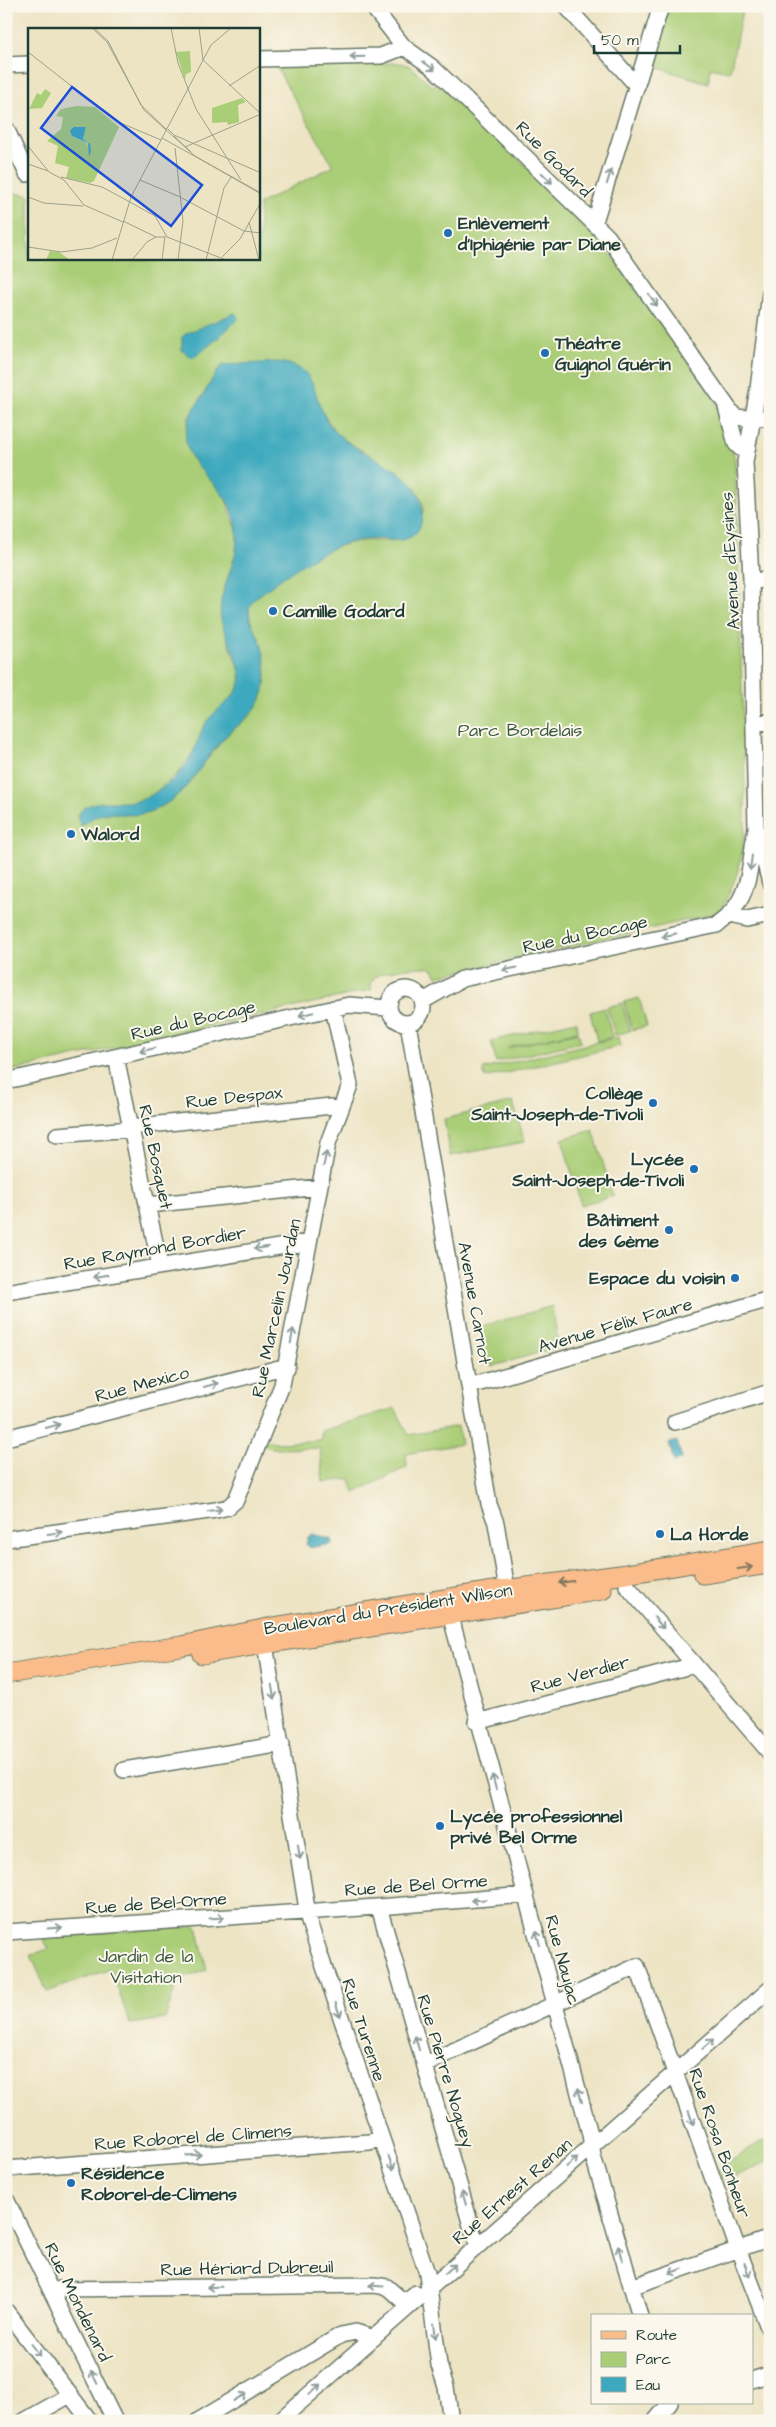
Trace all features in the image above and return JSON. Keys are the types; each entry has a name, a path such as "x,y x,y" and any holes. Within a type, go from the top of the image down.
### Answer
{"main road":[{"name":"Boulevard du Président Wilson","path":"6,1674 181,1646 360,1613 507,1589 620,1575 770,1550"},
{"name":"Boulevard du Président Wilson","path":"6,1686 770,1564"}],"street":[{"name":"Rue Godard","path":"372,6 404,47 432,67 608,237 726,405"},
{"path":"566,6 637,86"},
{"path":"592,222 596,218 660,6"},
{"path":"260,59 381,56 404,47"},
{"path":"6,65 28,64"},
{"path":"6,128 27,174"},
{"name":"Avenue d'Eysines","path":"742,896 748,877 756,829 762,722 745,474 770,293"},
{"path":"726,405 734,416 740,419 763,416 770,420"},
{"path":"726,405 736,444 740,448 747,449"},
{"path":"751,579 770,581"},
{"name":"Avenue d'Eysines","path":"756,829 770,883"},
{"name":"Rue du Bocage","path":"423,1001 456,981 717,925 729,916 742,896"},
{"path":"729,916 746,920 770,915"},
{"path":"403,988 417,993 423,1001 423,1007 418,1018 408,1023 393,1018 388,1008 394,993 403,988"},
{"name":"Rue du Bocage","path":"6,1081 333,1008 358,1004 388,1008"},
{"name":"Rue Marcelin Jourdan","path":"6,1539 228,1507 236,1500 274,1408 287,1368 319,1187 331,1133 350,1086 333,1008"},
{"name":"Avenue Carnot","path":"408,1023 507,1589"},
{"name":"Rue Bosquet","path":"116,1057 160,1266"},
{"name":"Rue Despax","path":"57,1135 332,1106 342,1108"},
{"path":"148,1205 319,1187"},
{"name":"Rue Raymond Bordier","path":"6,1292 309,1242"},
{"name":"Avenue Félix Faure","path":"470,1386 770,1300"},
{"name":"Rue Mexico","path":"6,1438 283,1366 287,1368"},
{"path":"676,1422 770,1392"},
{"path":"627,1586 770,1753"},
{"path":"507,1589 519,1603"},
{"path":"265,1644 286,1632 360,1613"},
{"name":"Rue Naujac","path":"450,1614 477,1722 556,2003 592,2145 593,2156 639,2314"},
{"name":"Rue Turenne","path":"265,1644 312,1932 381,2139 391,2161 429,2285 439,2365 446,2387 451,2421"},
{"name":"Rue Verdier","path":"477,1722 683,1668 692,1662"},
{"path":"124,1770 282,1744"},
{"name":"Rue de Bel Orme","path":"308,1911 526,1895"},
{"name":"Rue Pierre Noguey","path":"379,1907 474,2236 480,2243"},
{"name":"Rue de Bel-Orme","path":"6,1932 308,1911"},
{"name":"Rue Rosa Bonheur","path":"556,2003 637,1966 770,2332"},
{"name":"Rue Ernest Renan","path":"429,2285 480,2243 770,1989"},
{"path":"425,2065 556,2003"},
{"name":"Rue Roborel de Climens","path":"6,2169 369,2142 381,2139"},
{"name":"Rue Mondenard","path":"6,2199 115,2421"},
{"path":"631,2286 770,2238"},
{"name":"Rue Hériard Dubreuil","path":"52,2291 60,2289 374,2285 387,2287 406,2305"},
{"path":"278,2421 374,2338 406,2305 429,2285"},
{"path":"6,2312 90,2421"},
{"path":"198,2421 341,2335 356,2332 374,2338"},
{"path":"754,2379 770,2374"},
{"path":"24,2421 70,2396"},
{"path":"654,2421 667,2409"}],"green space":[{"path":"670,6 743,6 730,72 711,67 708,83 652,66"},
{"name":"Parc Bordelais","path":"400,63 410,66 432,86 438,82 575,213 575,218 587,230 592,229 716,400 735,459 745,819 742,854 734,882 720,913 437,976 432,968 427,967 396,970 375,977 371,990 6,1072 6,192 28,195 28,260 260,260 260,203 333,166 275,65","holes":["266,363 317,405 339,435 379,460 409,482 419,494 423,508 419,522 408,538 393,541 355,542 314,557 301,564 254,599 249,606 250,619 262,648 266,676 251,715 225,737 183,790 91,817 101,802 131,803 140,800 152,795 178,773 240,685 240,672 228,641 221,599 236,553 237,530 225,497 192,459 188,419 220,367"]},
{"path":"639,998 647,1026 632,1030 624,1002"},
{"path":"622,1003 630,1031 615,1035 607,1007"},
{"path":"605,1008 612,1037 597,1041 590,1012"},
{"path":"576,1021 578,1031 507,1048 578,1032 581,1042 496,1062 491,1041"},
{"path":"618,1037 620,1046 485,1078 483,1069"},
{"path":"513,1102 525,1142 450,1156 444,1119"},
{"path":"593,1130 613,1196 581,1205 562,1139"},
{"path":"552,1306 559,1347 493,1366 486,1362 480,1327"},
{"path":"395,1408 409,1435 458,1426 461,1444 406,1454 407,1467 354,1493 350,1479 323,1482 320,1448 279,1449 263,1446 265,1440 281,1443 321,1440 321,1431"},
{"name":"Jardin de la Visitation","path":"197,1926 207,1970 178,1980 165,2019 130,2024 111,1969 47,1992 31,1955 48,1949 43,1937"},
{"path":"770,2138 770,2160 733,2178 731,2176 720,2179 717,2172 736,2157"}],"water":[{"path":"235,313 238,318 236,321 195,356 192,358 182,350 182,337 187,333"},
{"path":"277,362 299,368 310,378 325,417 340,436 358,449 397,471 408,480 416,490 421,503 422,518 420,527 414,535 405,539 362,540 332,549 297,568 254,599 249,608 249,616 258,635 265,658 266,673 263,694 256,708 223,739 191,781 173,799 149,812 130,815 108,813 91,819 81,826 77,817 82,809 90,805 143,799 171,781 184,768 208,720 238,688 241,676 240,668 223,627 220,608 235,555 237,531 232,511 222,494 190,454 186,439 189,420 214,376 223,365"},
{"path":"677,1441 682,1459 674,1462 669,1443"},
{"path":"312,1534 331,1539 332,1544 309,1548 306,1545 308,1537"}],"place":[{"name":"Enlèvement d'Iphigénie par Diane","path":"448,233"},
{"name":"Théatre Guignol Guérin","path":"545,353"},
{"name":"Camille Godard","path":"273,611"},
{"name":"Walord","path":"71,834"},
{"name":"Collège Saint-Joseph-de-Tivoli","path":"653,1103"},
{"name":"Lycée Saint-Joseph-de-Tivoli","path":"694,1169"},
{"name":"Bâtiment des 6ème","path":"669,1230"},
{"name":"Espace du voisin","path":"735,1278"},
{"name":"La Horde","path":"660,1534"},
{"name":"Lycée professionnel privé Bel Orme","path":"440,1826"},
{"name":"Résidence Roborel-de-Climens","path":"71,2183"}]}
